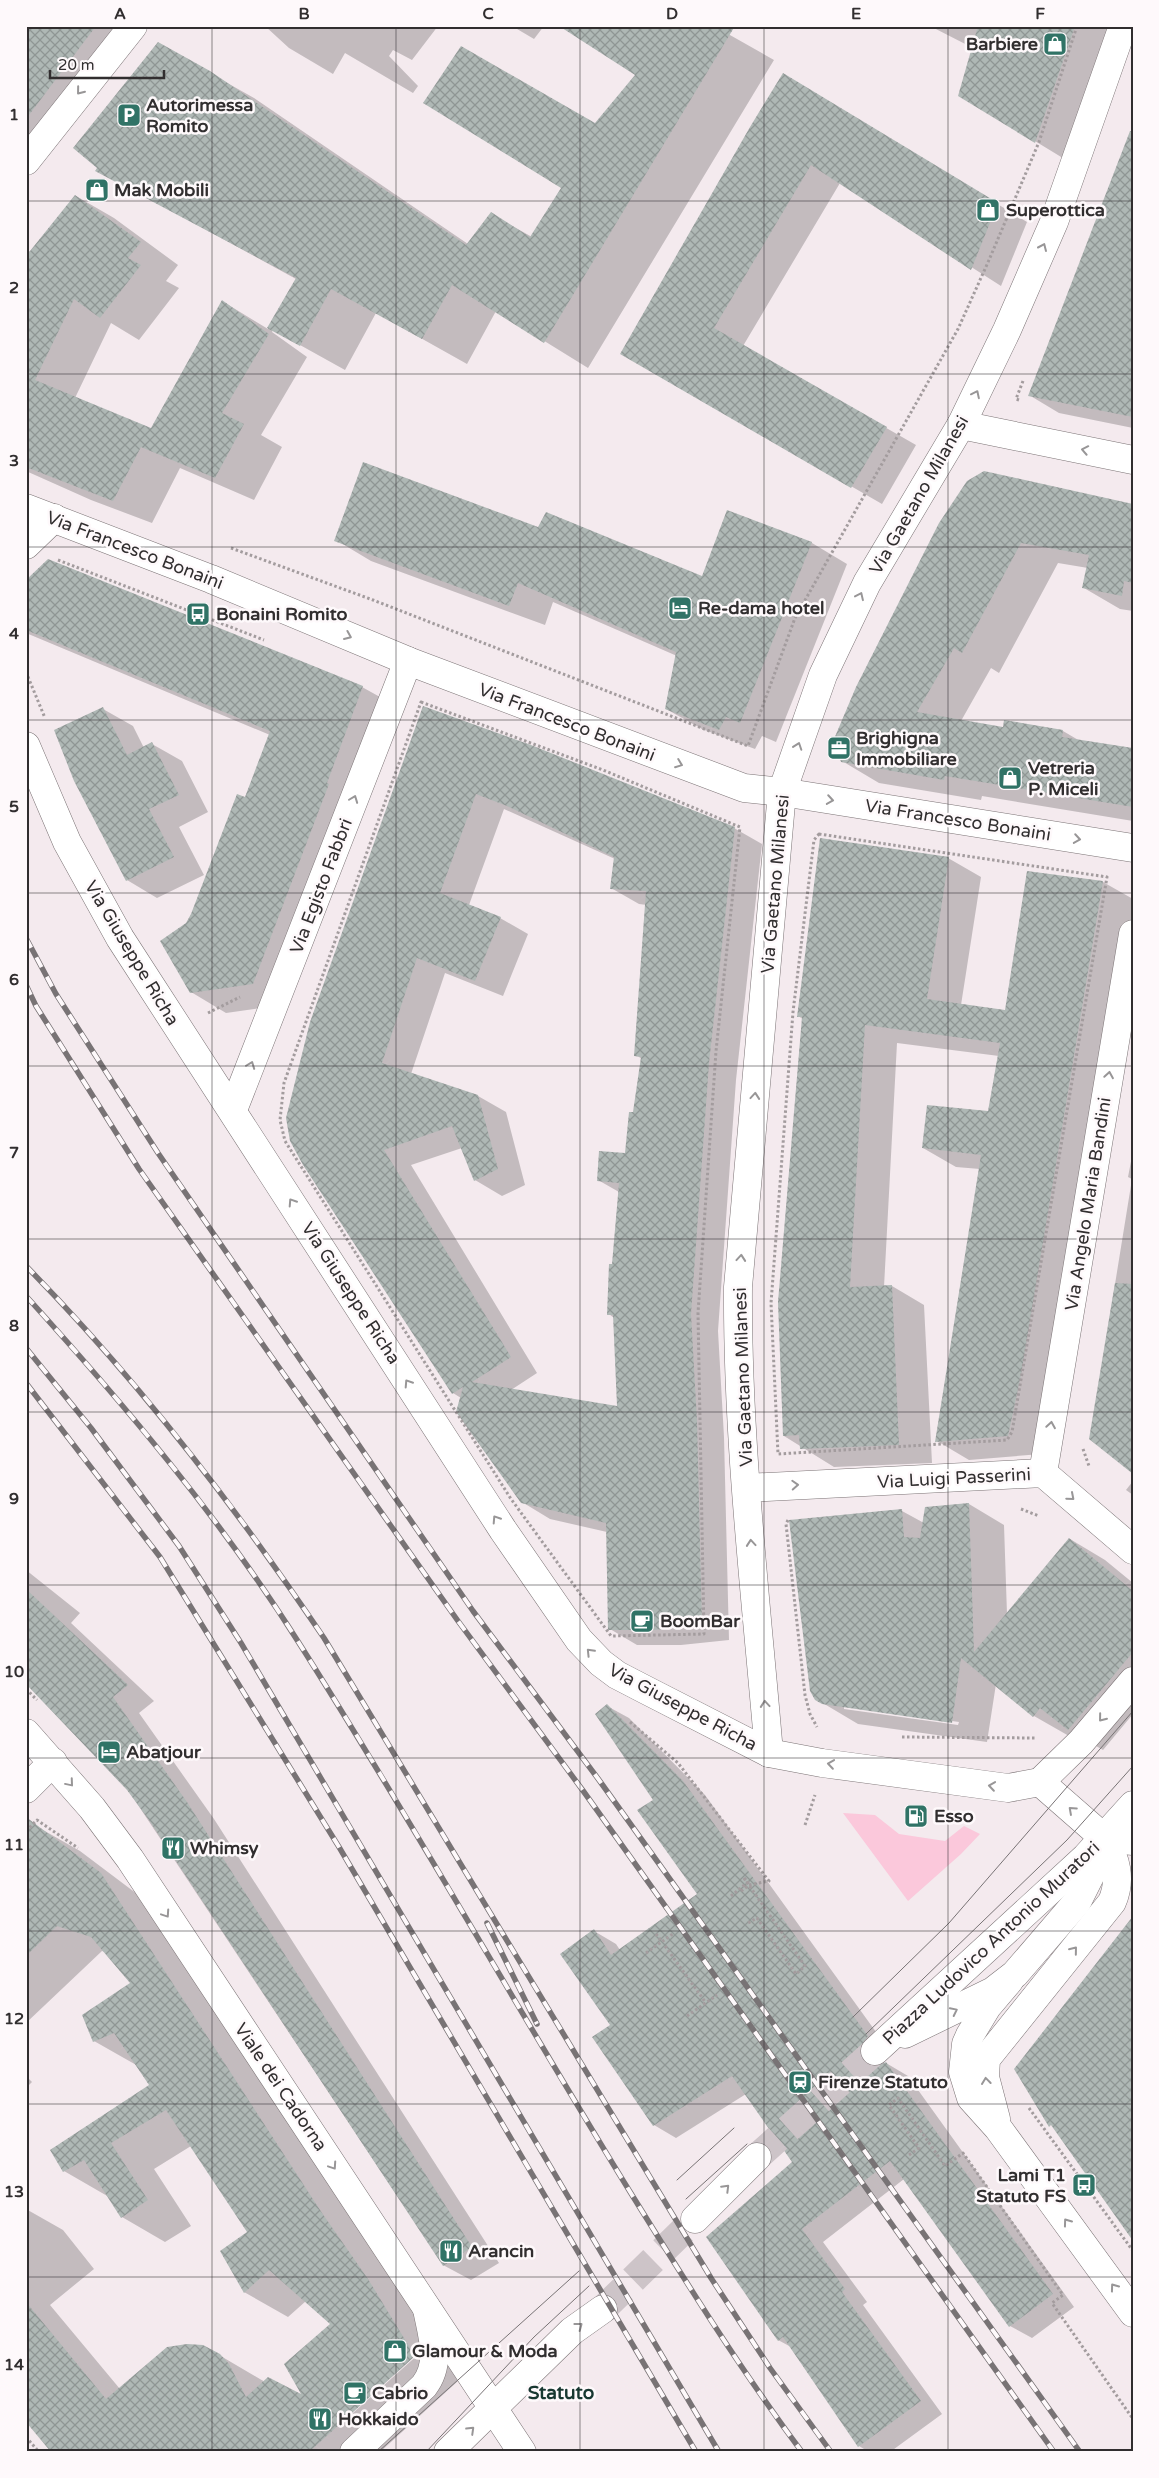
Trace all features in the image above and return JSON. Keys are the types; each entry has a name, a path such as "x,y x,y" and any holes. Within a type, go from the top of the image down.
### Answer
{"street":[{"path":"26,161 133,26"},
{"name":"Via Gaetano Milanesi","path":"769,1753 747,1488 738,1344 738,1287 782,792 823,674 867,583 961,425 1007,330 1054,222 1122,26"},
{"path":"961,425 1133,460"},
{"name":"Via Francesco Bonaini","path":"26,508 211,579 408,662 744,788 782,792 1133,848"},
{"path":"26,545 54,518"},
{"name":"Via Egisto Fabbri","path":"233,1110 408,662"},
{"name":"Via Giuseppe Richa","path":"26,746 66,842 120,938 503,1530 579,1640 601,1663 617,1675 769,1753"},
{"name":"Via Angelo Maria Bandini","path":"1043,1474 1133,934"},
{"name":"Via Luigi Passerini","path":"747,1488 1043,1474 1133,1550"},
{"path":"769,1753 822,1763 1008,1788 1040,1782 1081,1742 1133,1681"},
{"name":"Viale dei Cadorna","path":"26,1733 92,1808 130,1859 522,2452"},
{"path":"26,1789 53,1762"},
{"name":"Piazza Ludovico Antonio Muratori","path":"998,2128 986,2084 986,2059 1112,1902 1117,1888 1118,1872 1104,1838 1040,1782"},
{"path":"1104,1838 1133,1805"},
{"path":"1104,1838 1133,1841"},
{"name":"Piazza Ludovico Antonio Muratori","path":"998,2128 971,2098 963,2072 964,2056 970,2034 1015,1974 1077,1902 1092,1872 1104,1838"},
{"name":"Piazza Ludovico Antonio Muratori","path":"1015,1974 993,1991 877,2049 1104,1838"},
{"path":"998,2128 1133,2313"},
{"path":"695,2219 757,2157"},
{"path":"448,2452 572,2331 603,2308"},
{"path":"354,2452 424,2386 432,2374 436,2355 427,2309"}],"path":[{"path":"223,545 382,604 748,746 795,618 962,320 1039,142 1077,26"},
{"path":"53,558 270,643"},
{"path":"418,709 284,1083 280,1120 285,1141 511,1500 611,1636 704,1634"},
{"path":"783,1454 1007,1440 1012,1432 1104,891"},
{"path":"1081,1444 1089,1466 1096,1472"},
{"path":"1013,1506 1042,1518"},
{"path":"790,1517 786,1524 805,1696 810,1714 821,1732"},
{"path":"895,1737 1041,1738"},
{"path":"805,1825 818,1788"},
{"path":"731,1896 748,1882 744,1878 749,1885 805,1966 796,1974 757,1918 748,1923"},
{"path":"740,1892 749,1885 769,1881"},
{"path":"646,1953 674,1933"},
{"path":"656,1934 662,1942"},
{"path":"665,1946 706,2003"},
{"path":"687,2016 717,1995"},
{"path":"909,2155 919,2148 889,2105 898,2098 946,2166 963,2153 1063,2295 1052,2304 1133,2419"},
{"path":"1028,2107 1133,2251"},
{"path":"26,2437 39,2452"}],"shaded area":[{"path":"843,1813 875,1815 899,1834 945,1841 964,1826 980,1834 961,1854 908,1901"}],"building":[{"path":"26,26 96,26 26,119"},
{"path":"559,26 735,26 544,343 452,285 422,339 331,289 300,346 267,328 296,278 95,171 97,168 73,148 158,42 210,71 466,245 491,212 530,237 561,188 423,103 461,46 595,123 635,75"},
{"path":"978,26 1075,26 1035,143 958,96"},
{"path":"783,73 998,203 971,270 811,165 714,328 887,427 851,488 620,354"},
{"path":"1130,131 1133,131 1133,417 1028,396"},
{"path":"75,195 141,242 128,258 141,265 100,318 74,299 35,380 151,428 222,300 269,334 222,413 244,424 215,478 141,447 113,501 26,467 26,256"},
{"name":"Re-dama hotel","path":"363,462 538,527 546,512 702,576 727,510 812,542 740,723 726,717 719,730 665,709 676,652 518,583 509,606 334,541"},
{"path":"984,471 1133,504 1133,583 1124,581 1122,596 1082,588 1089,555 1021,543 962,653 954,648 917,712 1003,727 1004,720 1063,730 1062,737 1133,748 1133,807 945,776 944,780 841,762 834,739 856,687 939,523 967,481"},
{"path":"48,559 363,686 327,783 329,784 253,984 190,993 160,941 186,923 191,914 237,794 245,797 270,731 26,630 26,580"},
{"path":"423,706 531,745 735,827 709,1063 691,1314 697,1421 702,1625 653,1630 608,1630 606,1523 521,1503 456,1412 463,1387 452,1394 303,1165 290,1141 286,1118 310,1022","holes":["476,794 507,806 614,857 610,889 646,891 634,1056 641,1057 633,1112 629,1112 625,1153 599,1151 597,1181 619,1183 612,1264 609,1264 607,1315 613,1315 617,1406 472,1382 511,1357 384,1150 452,1126 474,1181 498,1169 478,1095 382,1063 417,958 475,981 501,917 440,893"]},
{"path":"103,707 127,755 152,742 179,795 149,809 174,857 126,881 74,781 54,730"},
{"path":"820,838 949,857 927,999 1005,1010 1027,871 1103,881 1021,1375 1008,1436 935,1442 981,1155 922,1148 927,1105 988,1111 1000,1043 865,1025 850,1287 892,1285 899,1445 800,1449 799,1435 783,1436 778,1302 802,1017 797,1017"},
{"path":"1115,1283 1133,1284 1133,1474 1089,1439"},
{"path":"969,1503 974,1652 1069,1538 1133,1591 1133,1652 1068,1730 1040,1708 1033,1717 961,1658 952,1723 822,1704 815,1700 810,1691 789,1520 902,1509 904,1537 920,1538 925,1507"},
{"path":"26,1589 128,1685 113,1697 187,1802 472,2247 443,2266 149,1820 127,1790 26,1684"},
{"path":"607,1704 683,1781 868,2036 860,2047 863,2061 870,2066 878,2066 886,2062 1053,2294 1009,2327 890,2161 802,2229 845,2289 842,2292 921,2401 858,2447 783,2337 778,2341 706,2237 792,2162 732,2076 653,2126 592,2037 610,2025 560,1954 594,1929 611,1955 697,1894 637,1810 653,1800 595,1714"},
{"path":"26,1817 101,1873 322,2213 368,2279 415,2356 309,2452 51,2452 26,2422 26,2302 106,2399 167,2347 187,2344 203,2345 220,2354 229,2364 246,2397 268,2377 301,2394 284,2364 330,2324 269,2270 244,2293 220,2251 247,2232 166,2110 111,2143 148,2200 121,2218 84,2160 63,2172 50,2150 149,2085 114,2033 93,2042 82,2015 130,1983 91,1937 57,1926 26,1956"},
{"path":"1133,1916 1133,2241 1051,2125 1049,2127 1014,2069"}],"tunnel":[{"path":"757,2157 875,2051"},
{"path":"603,2309 695,2219"}],"tram line":[{"path":"853,2017 949,1923 1133,1711"},
{"path":"866,2034 1067,1840 1133,1766"},
{"path":"677,2180 734,2128"},
{"path":"686,2199 747,2144"},
{"path":"378,2452 579,2271"},
{"path":"426,2452 534,2337 589,2286"}],"railway":[{"path":"26,938 56,994 158,1153 473,1611 599,1780 1080,2452"},
{"path":"26,985 36,1006 139,1169 458,1621 584,1792 1054,2452"},
{"path":"26,1266 107,1354 184,1445 256,1540 324,1638 711,2278 770,2368 831,2452"},
{"path":"26,1296 170,1464 204,1507 269,1597 384,1780 652,2228 735,2357 802,2452"},
{"path":"26,1348 91,1428 179,1546 241,1643 719,2452"},
{"path":"26,1383 160,1557 339,1847 696,2452"},
{"path":"487,1923 537,2024"}],"place":[{"name":"Barbiere","path":"1055,44"},
{"name":"Autorimessa Romito","path":"129,115"},
{"name":"Mak Mobili","path":"97,190"},
{"name":"Superottica","path":"988,210"},
{"name":"Re-dama hotel","path":"680,608"},
{"name":"Bonaini Romito","path":"198,614"},
{"name":"Brighigna Immobiliare","path":"839,748"},
{"name":"Vetreria P. Miceli","path":"1010,778"},
{"name":"BoomBar","path":"642,1621"},
{"name":"Abatjour","path":"109,1752"},
{"name":"Esso","path":"916,1816"},
{"name":"Whimsy","path":"173,1848"},
{"name":"Firenze Statuto","path":"800,2082"},
{"name":"Lami T1 Statuto FS","path":"1084,2185"},
{"name":"Arancin","path":"451,2251"},
{"name":"Glamour & Moda","path":"395,2351"},
{"name":"Cabrio","path":"355,2393"},
{"name":"Hokkaido","path":"320,2419"}],"district":[{"name":"Statuto","path":"561,2392"}]}
